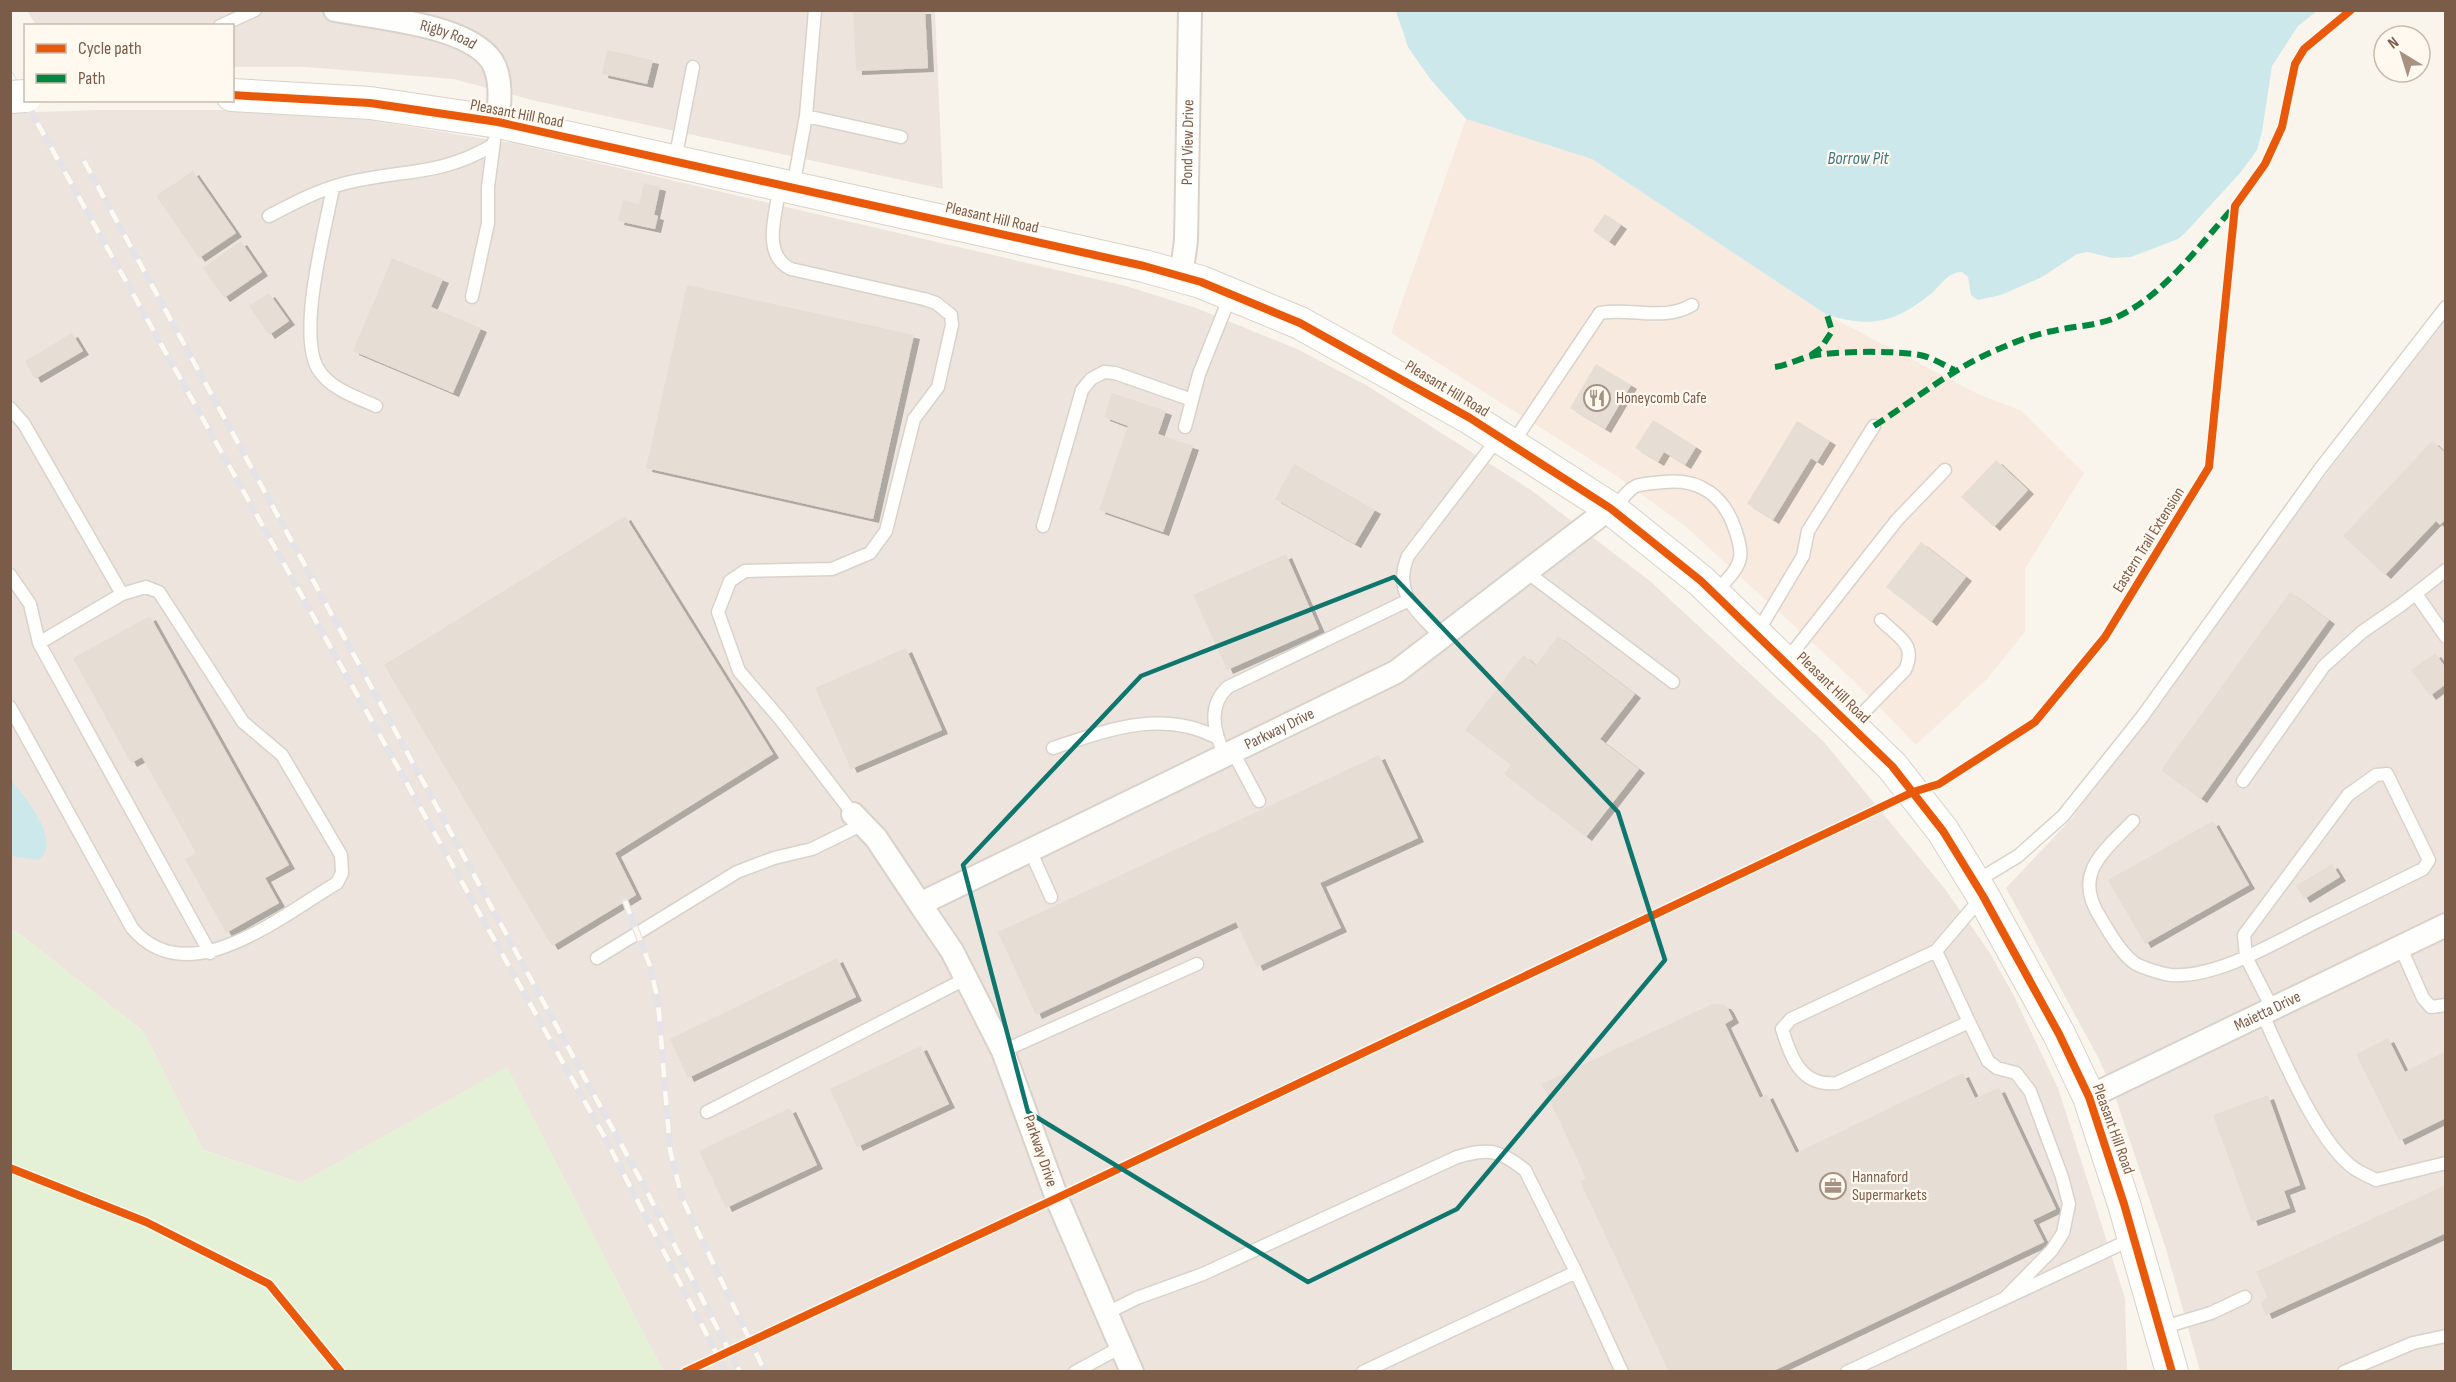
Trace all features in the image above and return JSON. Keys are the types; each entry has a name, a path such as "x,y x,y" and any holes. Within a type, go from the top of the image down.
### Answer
{"street":[{"name":"Rigby Road","path":"335,10 431,28 471,42 483,49 495,66 499,77 496,134"},
{"name":"Pond View Drive","path":"1181,276 1186,241 1190,10"},
{"name":"Pleasant Hill Road","path":"234,94 370,103 496,134 675,161 1181,276 1231,293 1300,323 1402,378 1506,440 1612,509 1715,594 1851,724 1893,766 1943,831 1979,889 2062,1042 2089,1097 2134,1238 2172,1371"},
{"name":"Parkway Drive","path":"920,904 1030,850 1225,748 1396,672 1612,509"},
{"name":"Parkway Drive","path":"858,819 876,838 952,951 967,978 1003,1051 1058,1201 1132,1371"},
{"name":"Maietta Drive","path":"2089,1097 2445,925"}],"lane":[{"path":"224,24 255,10"},
{"path":"597,958 736,872 774,858 812,849 858,819 781,720 739,671 718,612 730,581 745,570 832,569 870,553 886,531 914,418 938,387 952,325 951,315 936,303 791,269 782,265 772,247 806,116 815,10"},
{"path":"675,161 693,67"},
{"path":"806,116 901,137"},
{"path":"269,216 308,195 333,188 442,168 468,159 496,134"},
{"path":"472,297 488,223 488,187 496,134"},
{"path":"333,188 316,275 310,350 319,370 334,386 376,406"},
{"path":"1185,427 1199,374 1231,293"},
{"path":"1442,638 1409,600 1401,583 1401,572 1408,556 1506,440 1600,313 1624,310 1669,313 1680,312 1692,305"},
{"path":"1969,1022 1837,1083 1824,1084 1815,1081 1800,1070 1790,1054 1782,1029 1791,1019 1935,951 1979,889 2063,816 2142,717 2320,469 2445,306"},
{"path":"1043,526 1079,400 1091,379 1104,372 1115,373 1192,400"},
{"path":"10,408 24,424 122,594"},
{"path":"1757,633 1803,556 1808,531 1874,426"},
{"path":"1786,662 1897,519 1946,470"},
{"path":"1612,509 1636,486 1649,483 1685,481 1699,485 1717,497 1731,518 1740,555 1738,566 1715,594"},
{"path":"2243,781 2324,666 2361,632 2416,594 2445,570"},
{"path":"1528,573 1673,682"},
{"path":"10,575 30,604 39,643 210,953"},
{"path":"10,706 132,928 142,940 162,951 184,954 210,953 234,944 337,883 342,873 341,855 282,754 243,722 159,592 146,587 122,594 39,643"},
{"path":"2416,594 2445,637"},
{"path":"1259,801 1225,748 1215,717 1221,693 1235,682 1409,600"},
{"path":"1851,724 1905,670 1909,661 1911,653 1908,647 1881,620"},
{"path":"1053,748 1111,729 1157,722 1178,723 1225,748"},
{"path":"2133,821 2096,860 2088,877 2088,892 2098,915 2118,944 2136,963 2170,975 2200,972 2246,957 2422,869 2429,860 2387,774 2376,775 2348,795 2244,935 2246,957 2293,1081 2318,1124 2354,1168 2376,1180 2445,1163"},
{"path":"1030,850 1051,897"},
{"path":"2400,946 2422,998 2431,1007 2445,1005"},
{"path":"1935,951 1988,1061 1997,1068 2016,1073 2030,1091 2062,1177 2069,1204 2063,1233 2052,1250 2005,1298"},
{"path":"1003,1051 1197,964"},
{"path":"707,1112 967,978"},
{"path":"1107,1313 1137,1298 1203,1274 1457,1157 1493,1150 1510,1158 1525,1170 1622,1371"},
{"path":"1847,1371 2134,1238"},
{"path":"1363,1371 1576,1272"},
{"path":"2160,1329 2211,1312 2245,1296"},
{"path":"2344,1371 2413,1343 2445,1336"},
{"path":"1075,1371 1120,1347"}],"highlighted area":[{"path":"1394,577 1618,812 1665,960 1457,1209 1308,1282 1028,1112 963,865 1141,676"}],"shaded area":[{"path":"27,11 935,11 943,189 536,101 453,79 306,67 234,67 234,24 35,24"},
{"path":"96,110 307,110 512,143 1126,286 1196,308 1297,349 1366,385 1531,490 1650,581 1824,742 1945,889 1990,953 2014,996 2058,1088 2125,1298 2127,1371 663,1371 507,1068 301,1183 203,1150 143,1031 17,932 11,931 10,113"},
{"path":"1466,119 1592,159 1827,315 1978,394 2020,410 2084,473 2025,569 2025,632 1987,679 1916,745 1853,680 1685,526 1618,477 1391,333"},
{"path":"2445,319 2445,1371 2200,1371 2166,1249 2115,1096 2100,1061 2006,888 2073,817 2306,500"}],"green space":[{"path":"10,931 17,932 143,1031 203,1150 301,1183 507,1067 663,1371 11,1371"}],"water":[{"name":"Borrow Pit","path":"1396,10 2317,11 2298,26 2272,66 2257,150 2241,172 2178,239 2131,257 2112,258 2088,252 2077,254 2042,277 2001,295 1978,300 1971,295 1968,277 1962,272 1953,274 1932,293 1906,311 1894,317 1870,322 1827,315 1592,159 1466,119 1431,80 1408,47"},
{"path":"10,779 32,807 44,830 47,841 45,851 39,860 11,856"}],"building":[{"path":"853,10 925,10 928,68 856,71"},
{"path":"607,50 653,60 647,84 602,74"},
{"path":"193,171 236,233 199,258 156,196"},
{"path":"644,183 660,187 654,215 658,216 655,229 618,221 623,200 639,204"},
{"path":"1605,214 1621,225 1609,242 1593,231"},
{"path":"241,241 262,272 224,298 203,268"},
{"path":"392,258 443,279 431,307 481,328 453,393 353,351"},
{"path":"687,285 914,335 873,519 646,468"},
{"path":"269,293 289,321 269,335 249,306"},
{"path":"72,333 83,351 35,379 25,361"},
{"path":"1596,364 1631,385 1605,429 1570,408"},
{"path":"1112,393 1166,411 1158,434 1193,446 1163,532 1099,510 1128,426 1104,417"},
{"path":"1653,420 1696,447 1685,465 1664,452 1658,462 1635,448"},
{"path":"1797,421 1830,441 1817,462 1811,458 1773,520 1747,504"},
{"path":"2432,441 2446,453 2446,519 2440,525 2436,521 2385,575 2343,536"},
{"path":"1996,460 2028,490 1994,527 1961,497"},
{"path":"1294,464 1375,510 1355,544 1275,499"},
{"path":"625,516 773,754 615,853 636,895 552,946 384,665"},
{"path":"1921,542 1966,577 1931,622 1886,587"},
{"path":"1286,554 1319,629 1227,670 1193,595"},
{"path":"2290,592 2329,620 2201,799 2161,770"},
{"path":"150,616 289,865 265,878 279,903 226,933 185,859 196,853 142,757 131,763 73,658"},
{"path":"1558,636 1635,694 1600,739 1639,769 1586,837 1504,774 1511,765 1465,730 1523,655 1536,665"},
{"path":"906,648 942,730 851,769 815,688"},
{"path":"2435,653 2446,668 2446,684 2430,696 2411,670"},
{"path":"1379,755 1418,838 1320,883 1341,928 1257,967 1236,922 1036,1015 998,932"},
{"path":"2213,821 2249,885 2145,944 2108,880"},
{"path":"2332,864 2340,877 2304,899 2296,886"},
{"path":"837,958 856,997 688,1078 670,1039"},
{"path":"1712,1004 1725,1005 1728,1009 1733,1019 1725,1024 1760,1098 1767,1094 1796,1153 1963,1073 1975,1098 1999,1088 2056,1209 2033,1220 2044,1242 1771,1372 1669,1372 1580,1181 1586,1178 1542,1084"},
{"path":"2388,1038 2405,1072 2446,1051 2446,1118 2399,1141 2356,1054"},
{"path":"921,1046 949,1104 857,1147 830,1089"},
{"path":"2268,1095 2300,1185 2284,1191 2290,1208 2252,1222 2213,1115"},
{"path":"790,1108 817,1165 726,1208 699,1151"},
{"path":"2446,1185 2446,1233 2266,1315 2261,1304 2267,1296 2256,1272"}],"railway":[{"path":"10,74 24,99"},
{"path":"26,102 604,1136 726,1372"},
{"path":"84,161 645,1188 740,1372"},
{"path":"625,901 650,966 658,1001 670,1150 682,1198 765,1372"}],"marked path":[{"path":"1874,426 1951,374 1984,356 2040,334 2108,321 2133,308 2165,283 2234,207"},
{"path":"1811,355 1821,348 1832,331 1827,315"},
{"path":"1775,367 1821,354 1885,352 1924,356 1954,370"}],"cycle path":[{"name":"Eastern Trail Extension","path":"685,1372 1913,792 1939,784 2035,722 2105,637 2209,467 2235,206 2265,164 2282,127 2295,64 2304,49 2351,10"},
{"path":"234,95 370,103 498,122 1144,266 1201,282 1300,323 1470,418 1610,508 1701,581 1892,766 1943,831 1983,896 2059,1034 2089,1097 2124,1204 2172,1372"},
{"path":"10,1168 146,1222 269,1284 341,1372"}],"place":[{"name":"Honeycomb Cafe","path":"1597,398"},
{"name":"Hannaford Supermarkets","path":"1833,1186"}]}
